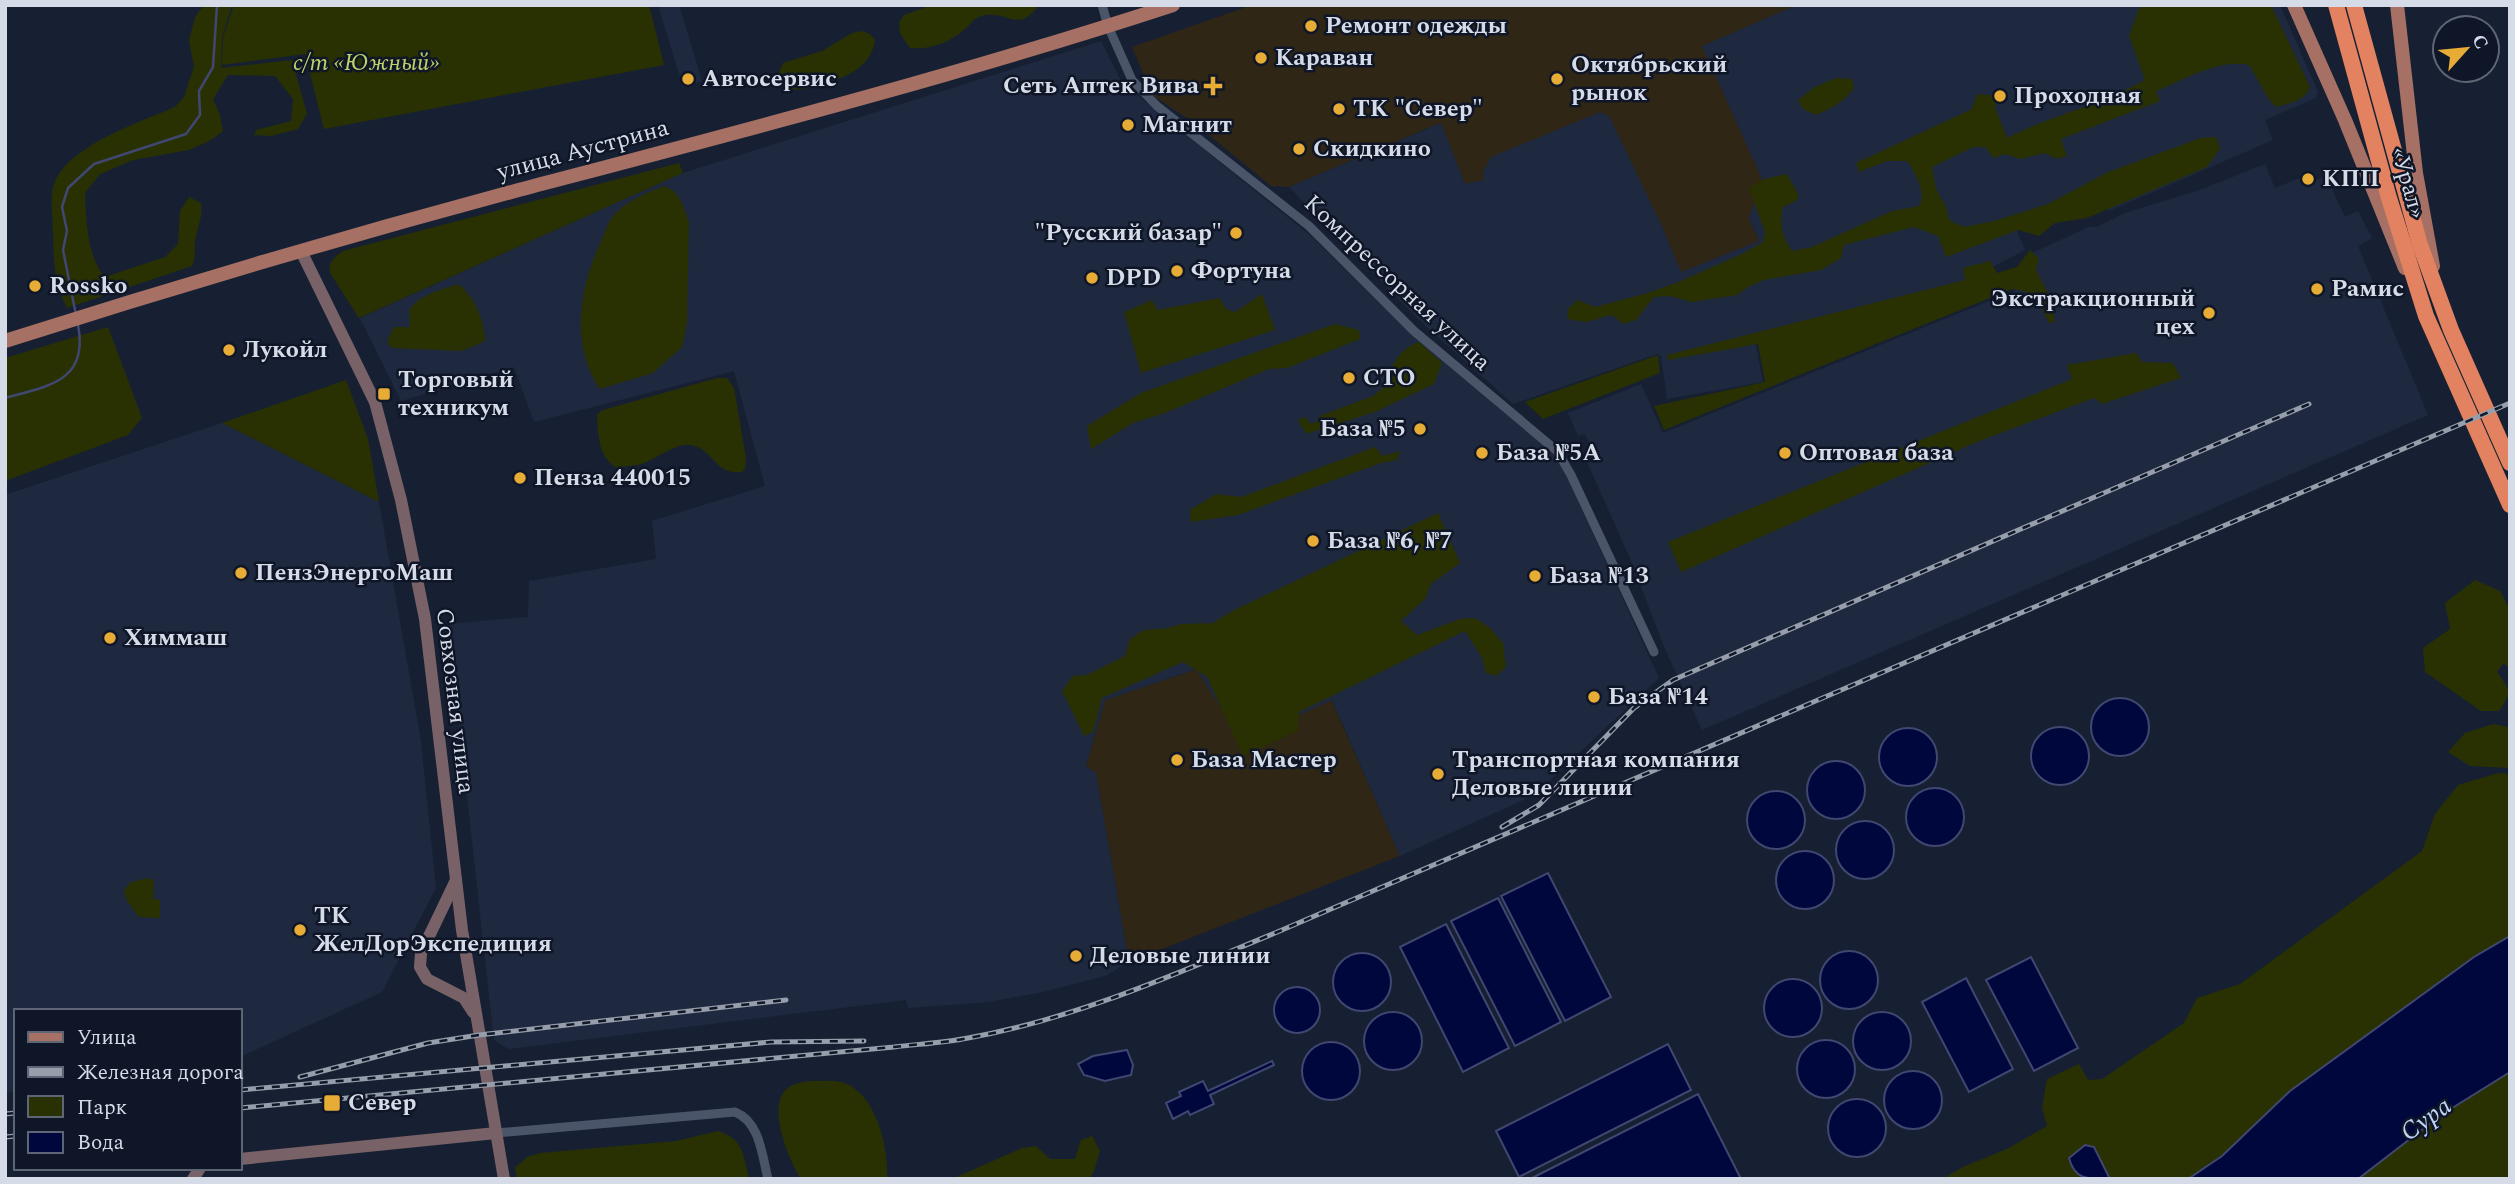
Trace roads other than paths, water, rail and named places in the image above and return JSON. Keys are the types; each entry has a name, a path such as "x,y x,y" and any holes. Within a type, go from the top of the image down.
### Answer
{"highway":[{"name":"«Урал»","path":"2336,5 2389,198 2426,316 2510,505"},
{"name":"«Урал»","path":"2354,5 2404,192 2442,309 2509,461"}],"main road":[{"name":"улица Аустрина","path":"5,341 301,251 782,120 1173,5"},
{"path":"2294,5 2426,316"},
{"path":"2397,5 2416,173 2442,309"},
{"name":"Совхозная улица","path":"301,251 375,402 401,500 425,619 468,967 504,1179"},
{"path":"456,880 421,953 420,967 427,979 464,998 476,1018"},
{"path":"441,986 459,980 468,967"},
{"path":"242,1159 496,1133"}],"street":[{"name":"Компрессорная улица","path":"1102,5 1108,26 1132,80 1157,106 1308,226 1415,331 1558,451 1654,652"},
{"path":"496,1133 735,1112 751,1123 768,1179"}],"water":[{"path":"2120,698 2141,706 2149,727 2141,748 2120,756 2099,748 2091,727 2099,706"},
{"path":"2060,727 2081,735 2089,756 2081,777 2060,785 2039,777 2031,756 2039,735"},
{"path":"1908,728 1919,730 1932,741 1937,757 1935,768 1924,781 1908,786 1897,784 1884,773 1879,757 1881,746 1892,733"},
{"path":"1836,761 1857,769 1865,790 1857,811 1836,819 1815,811 1807,790 1815,769"},
{"path":"1935,788 1946,790 1959,801 1964,817 1962,828 1951,841 1935,846 1924,844 1911,833 1906,817 1908,806 1919,793"},
{"path":"1776,791 1797,799 1805,820 1797,841 1776,849 1755,841 1747,820 1755,799"},
{"path":"1865,821 1876,823 1889,834 1894,850 1892,861 1881,874 1865,879 1854,877 1841,866 1836,850 1838,839 1849,826"},
{"path":"1805,851 1826,859 1834,880 1826,901 1805,909 1784,901 1776,880 1784,859"},
{"path":"1548,873 1611,997 1565,1021 1501,896"},
{"path":"1498,898 1561,1022 1515,1046 1451,921"},
{"path":"1446,924 1509,1048 1463,1072 1400,947"},
{"name":"Сура","path":"2510,936 2510,1072 2441,1115 2358,1179 2188,1179 2222,1156 2290,1091 2474,957"},
{"path":"1849,951 1870,959 1878,980 1870,1001 1849,1009 1828,1001 1820,980 1828,959"},
{"path":"1362,953 1373,955 1386,966 1391,982 1389,993 1378,1006 1362,1011 1351,1009 1338,998 1333,982 1335,971 1346,958"},
{"path":"2031,957 2078,1048 2034,1071 1986,980"},
{"path":"1966,978 2013,1069 1969,1092 1922,1002"},
{"path":"1793,979 1814,987 1822,1008 1814,1029 1793,1037 1772,1029 1764,1008 1772,987"},
{"path":"1297,987 1314,993 1320,1010 1314,1027 1297,1033 1280,1027 1274,1010 1280,993"},
{"path":"1393,1012 1404,1014 1417,1025 1422,1041 1420,1052 1409,1065 1393,1070 1382,1068 1369,1057 1364,1041 1366,1030 1377,1017"},
{"path":"1882,1012 1903,1020 1911,1041 1903,1062 1882,1070 1861,1062 1853,1041 1861,1020"},
{"path":"1826,1040 1847,1048 1855,1069 1847,1090 1826,1098 1805,1090 1797,1069 1805,1048"},
{"path":"1331,1042 1342,1044 1355,1055 1360,1071 1358,1082 1347,1095 1331,1100 1320,1098 1307,1087 1302,1071 1304,1060 1315,1047"},
{"path":"1668,1044 1691,1090 1519,1177 1496,1131"},
{"path":"1127,1050 1133,1065 1131,1075 1105,1081 1084,1075 1078,1064 1093,1056"},
{"path":"1272,1061 1274,1065 1210,1095 1214,1104 1190,1115 1188,1111 1173,1119 1166,1103 1181,1096 1179,1092 1203,1081 1208,1091"},
{"path":"1913,1071 1934,1079 1942,1100 1934,1121 1913,1129 1892,1121 1884,1100 1892,1079"},
{"path":"1698,1094 1741,1179 1530,1179"},
{"path":"1857,1099 1878,1107 1886,1128 1878,1149 1857,1157 1836,1149 1828,1128 1836,1107"},
{"path":"2085,1145 2094,1147 2110,1179 2084,1177 2075,1171 2069,1158"}],"waterway":[{"path":"76,315 63,250 67,231 62,207 68,188 94,164 186,134 200,115 199,91 213,67 217,5"},
{"path":"5,398 50,384 71,370 80,344 78,325"}],"railway":[{"path":"242,1108 940,1042 1008,1030 1086,1007 1275,933 2510,403"},
{"path":"1502,827 1539,805 1634,708 1673,680 2309,404"},
{"path":"300,1077 428,1043 786,1000"},
{"path":"242,1090 771,1042 864,1041"},
{"path":"5,1114 14,1113"},
{"path":"5,1137 14,1136"}],"place":[{"name":"Ремонт одежды","path":"1311,26"},
{"name":"Караван","path":"1261,58"},
{"name":"Автосервис","path":"688,79"},
{"name":"Октябрьский рынок","path":"1557,79"},
{"name":"Сеть Аптек Вива","path":"1213,86"},
{"name":"Проходная","path":"2000,96"},
{"name":"ТК \"Север\"","path":"1339,109"},
{"name":"Магнит","path":"1128,125"},
{"name":"Скидкино","path":"1299,149"},
{"name":"КПП","path":"2308,179"},
{"name":"\"Русский базар\"","path":"1236,233"},
{"name":"Фортуна","path":"1177,271"},
{"name":"DPD","path":"1092,278"},
{"name":"Rossko","path":"35,286"},
{"name":"Рамис","path":"2317,289"},
{"name":"Экстракционный цех","path":"2209,313"},
{"name":"Лукойл","path":"229,350"},
{"name":"СТО","path":"1349,378"},
{"name":"Торговый техникум","path":"384,394"},
{"name":"База №5","path":"1420,429"},
{"name":"База №5А","path":"1482,453"},
{"name":"Оптовая база","path":"1785,453"},
{"name":"Пенза 440015","path":"520,478"},
{"name":"База №6, №7","path":"1313,541"},
{"name":"ПензЭнергоМаш","path":"241,573"},
{"name":"База №13","path":"1535,576"},
{"name":"Химмаш","path":"110,638"},
{"name":"База №14","path":"1594,697"},
{"name":"База Мастер","path":"1177,760"},
{"name":"Транспортная компания Деловые линии","path":"1438,774"},
{"name":"ТК ЖелДорЭкспедиция","path":"300,930"},
{"name":"Деловые линии","path":"1076,956"},
{"name":"Север","path":"332,1103"}],"park label":[{"name":"с/т «Южный»","path":"366,63"}]}
